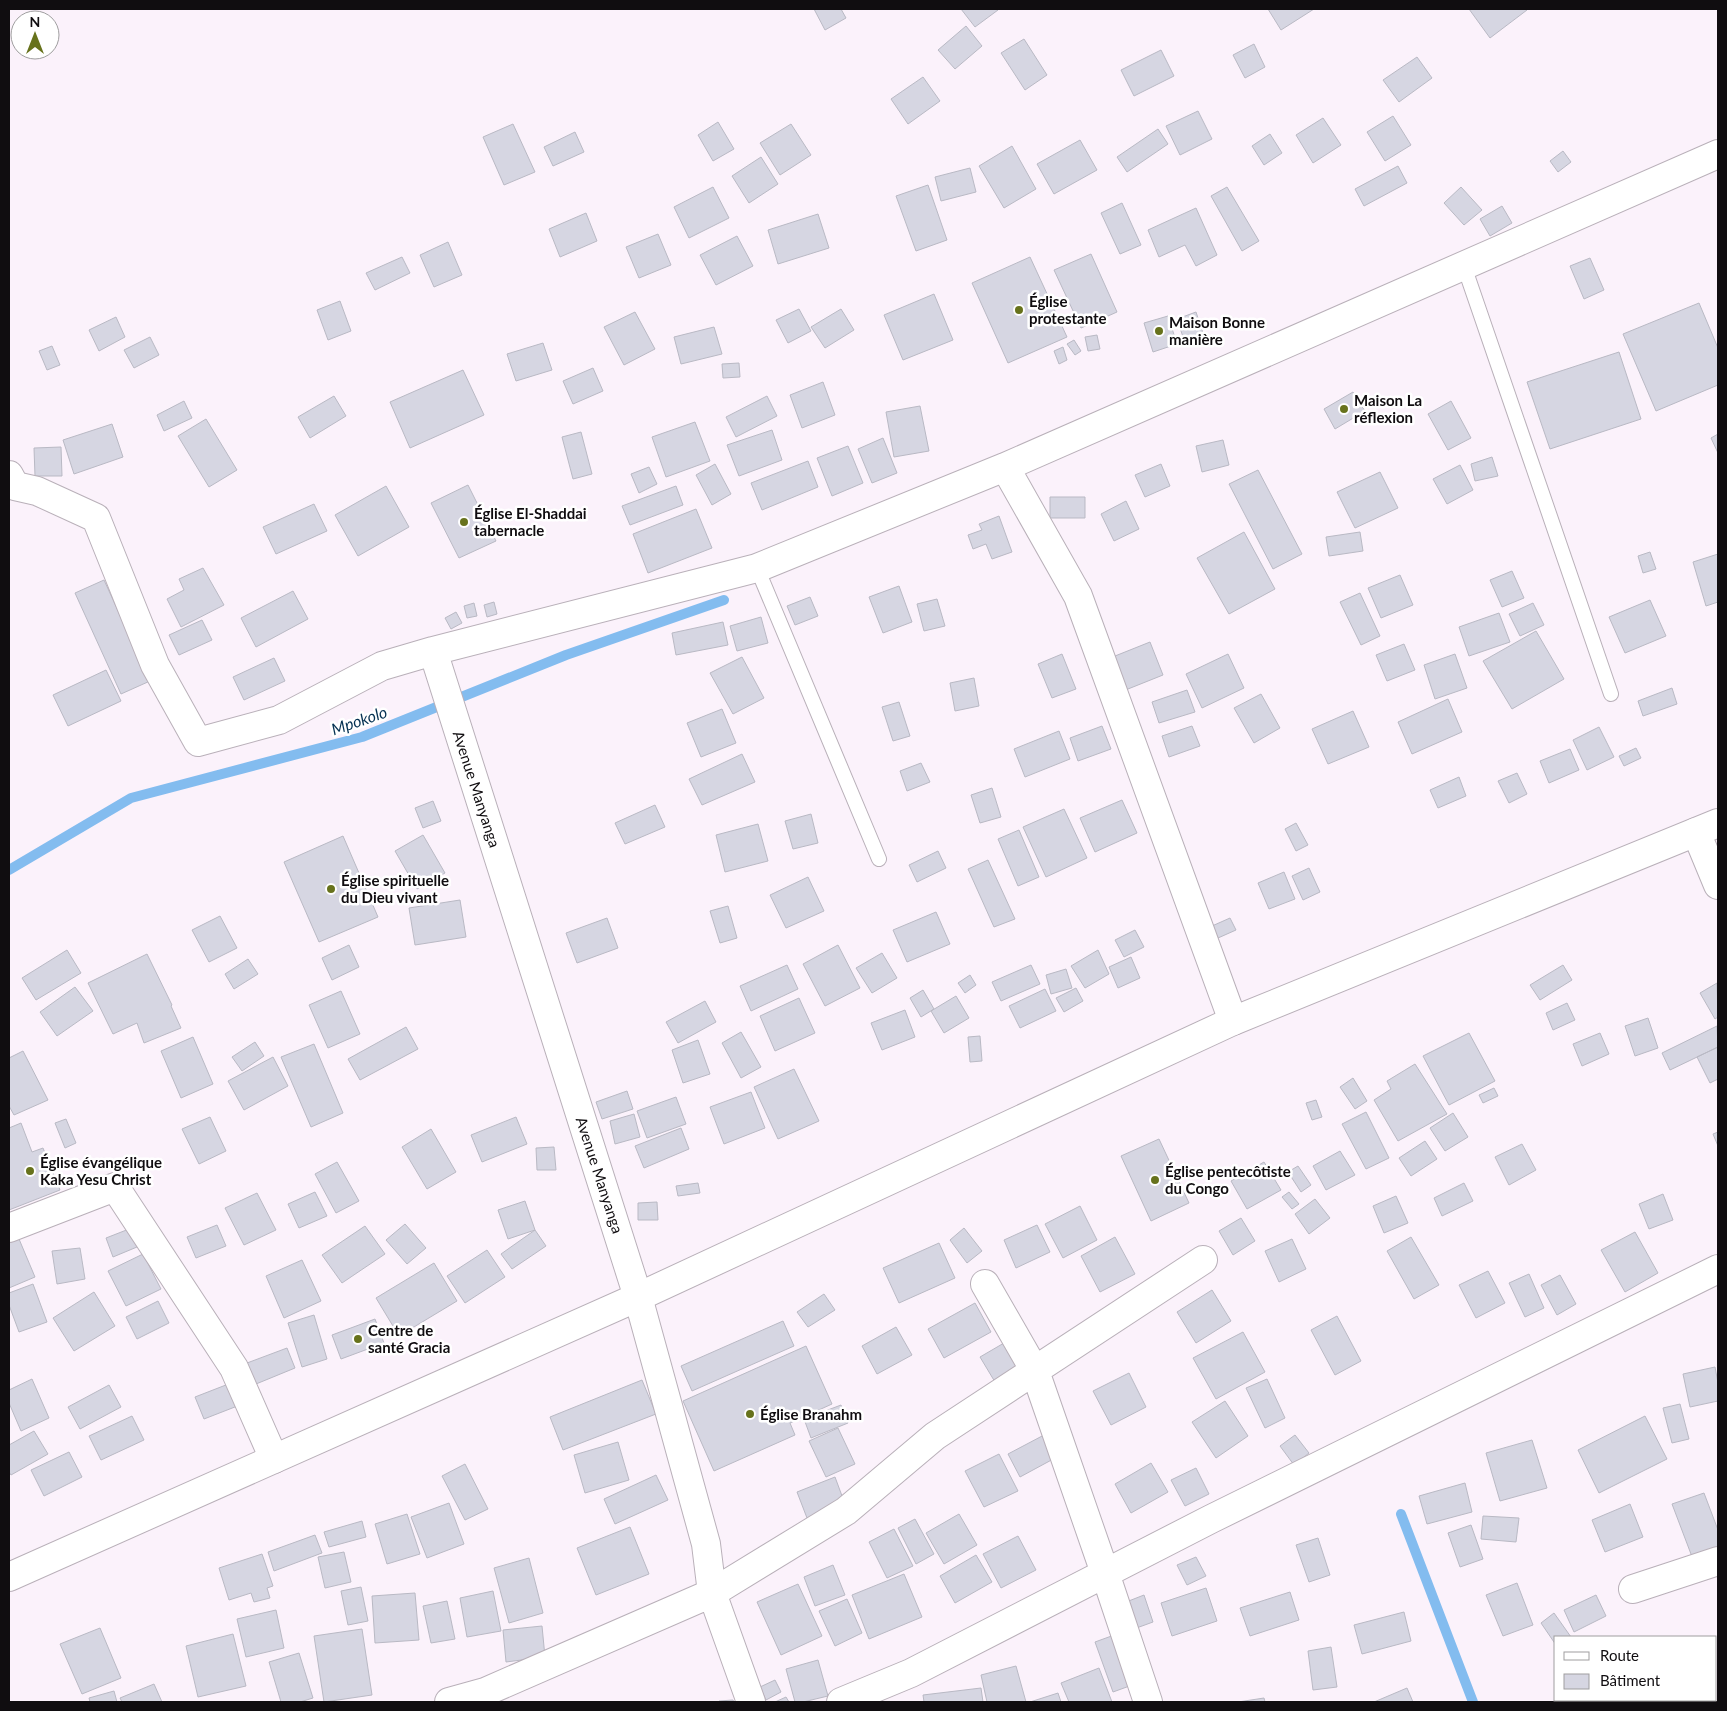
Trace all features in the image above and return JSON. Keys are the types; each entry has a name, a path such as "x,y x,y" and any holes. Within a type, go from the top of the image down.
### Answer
{"main road":[{"path":"9,475 15,486 37,491 96,518 155,665 198,742 279,720 382,666 433,651 757,568 1005,467 1718,154"},
{"path":"1005,467 1078,596 1233,1021"},
{"name":"Avenue Manyanga","path":"433,651 638,1297 706,1544 712,1594 751,1702"},
{"path":"9,1578 638,1297 1233,1021 1707,828 1718,885"},
{"path":"9,1228 115,1188 234,1368 274,1459"},
{"path":"449,1702 485,1692 712,1594 846,1511 935,1436 1203,1260"},
{"path":"841,1702 911,1673 1211,1519 1718,1269"},
{"path":"985,1284 1034,1371 1148,1702"},
{"path":"1633,1589 1718,1561"}],"lane":[{"path":"1464,266 1611,694"},
{"path":"757,568 879,859"}],"building":[{"path":"814,9 841,9 846,18 825,30"},
{"path":"961,9 997,9 998,10 975,27"},
{"path":"1268,9 1314,9 1281,30"},
{"path":"1469,9 1526,9 1527,10 1490,38"},
{"path":"966,26 982,46 955,69 938,50"},
{"path":"1024,39 1047,75 1025,90 1001,53"},
{"path":"1254,44 1265,67 1245,78 1233,55"},
{"path":"1161,50 1174,76 1134,96 1121,70"},
{"path":"1417,57 1432,78 1399,102 1383,80"},
{"path":"923,77 940,101 908,124 891,99"},
{"path":"1198,111 1212,139 1180,155 1166,126"},
{"path":"1393,116 1411,145 1385,161 1367,132"},
{"path":"1323,118 1341,145 1313,163 1296,135"},
{"path":"718,122 734,149 713,161 698,135"},
{"path":"513,124 535,172 504,185 483,137"},
{"path":"791,124 811,155 780,175 760,143"},
{"path":"1158,129 1168,144 1127,172 1117,157"},
{"path":"575,132 584,152 553,166 544,147"},
{"path":"1270,134 1282,153 1264,165 1252,146"},
{"path":"1080,140 1097,170 1054,194 1037,164"},
{"path":"1012,146 1036,189 1004,208 979,166"},
{"path":"1563,151 1571,162 1558,172 1550,161"},
{"path":"761,157 778,184 749,203 732,176"},
{"path":"1398,166 1407,183 1364,206 1355,189"},
{"path":"970,168 976,192 941,201 935,177"},
{"path":"928,185 947,240 916,251 896,196"},
{"path":"713,187 729,218 689,238 674,207"},
{"path":"1227,187 1259,241 1242,251 1211,196"},
{"path":"1461,187 1482,210 1464,225 1444,203"},
{"path":"1122,203 1141,245 1120,254 1101,213"},
{"path":"1502,206 1512,223 1490,236 1480,219"},
{"path":"1196,208 1217,255 1196,266 1185,245 1159,257 1148,230"},
{"path":"586,213 597,241 560,257 549,229"},
{"path":"818,214 829,248 778,264 768,230"},
{"path":"658,234 671,265 639,278 626,247"},
{"path":"737,236 753,266 716,285 700,255"},
{"path":"448,242 462,275 434,287 420,255"},
{"path":"1091,254 1117,312 1081,328 1054,270"},
{"path":"402,257 410,273 375,290 366,273"},
{"name":"Église protestante","path":"1030,257 1067,337 1008,363 972,283"},
{"path":"1590,258 1604,290 1584,299 1570,266"},
{"path":"934,294 953,340 903,360 884,315"},
{"path":"340,301 351,331 328,340 317,310"},
{"path":"1699,303 1718,348 1718,385 1656,411 1623,334"},
{"path":"799,309 811,331 788,343 776,320"},
{"path":"841,309 854,330 825,348 811,327"},
{"path":"635,312 655,349 624,365 604,327"},
{"path":"1196,312 1204,336 1185,343 1177,319"},
{"path":"1168,316 1177,344 1153,352 1144,323"},
{"path":"116,317 125,337 99,351 89,330"},
{"path":"714,327 722,354 681,364 674,337"},
{"path":"1097,335 1100,349 1088,351 1085,337"},
{"path":"150,337 159,355 134,368 124,350"},
{"path":"1074,340 1081,351 1075,355 1067,344"},
{"path":"543,343 552,370 516,381 507,354"},
{"path":"52,346 60,365 47,370 39,351"},
{"path":"1063,347 1067,360 1059,364 1054,351"},
{"path":"1619,352 1641,419 1550,449 1527,382"},
{"path":"739,363 740,377 723,378 722,364"},
{"path":"593,368 603,391 573,404 563,381"},
{"path":"463,370 484,415 410,448 390,402"},
{"path":"823,382 835,415 802,428 790,395"},
{"path":"1353,392 1365,411 1335,429 1324,409"},
{"path":"334,396 346,416 310,438 298,417"},
{"path":"767,396 777,416 736,437 726,417"},
{"path":"184,401 192,418 164,431 157,415"},
{"path":"1451,401 1471,438 1448,450 1428,414"},
{"path":"920,406 929,451 894,457 886,412"},
{"path":"206,419 237,470 209,487 178,436"},
{"path":"695,422 710,461 666,477 652,437"},
{"path":"112,424 123,457 74,474 63,440"},
{"path":"772,430 782,460 739,476 727,445"},
{"path":"581,432 592,474 573,479 562,437"},
{"path":"1718,434 1718,453 1711,438"},
{"path":"883,438 897,473 872,483 858,449"},
{"path":"1223,440 1229,465 1202,472 1196,446"},
{"path":"848,446 863,483 832,496 817,458"},
{"path":"61,447 62,476 35,476 34,448"},
{"path":"1492,457 1498,476 1475,481 1471,464"},
{"path":"808,461 818,487 762,510 751,483"},
{"path":"715,464 731,494 712,505 696,475"},
{"path":"1161,464 1170,486 1145,497 1135,475"},
{"path":"1460,465 1473,490 1447,504 1433,479"},
{"path":"649,467 657,484 639,493 631,474"},
{"path":"1258,470 1302,554 1273,569 1229,484"},
{"path":"1380,472 1398,508 1355,528 1337,492"},
{"name":"Église El-Shaddai tabernacle","path":"468,485 496,541 459,558 431,503"},
{"path":"386,486 409,527 358,556 335,515"},
{"path":"676,486 683,505 630,525 622,506"},
{"path":"1050,497 1085,497 1085,518 1050,518"},
{"path":"1126,501 1139,529 1114,541 1101,514"},
{"path":"314,504 327,531 276,554 263,527"},
{"path":"696,509 712,548 648,573 633,534"},
{"path":"999,516 1012,552 992,559 986,544 973,549 968,535 982,530 979,524"},
{"path":"1244,532 1275,589 1229,614 1197,558"},
{"path":"1360,532 1363,551 1329,556 1326,537"},
{"path":"1650,552 1656,569 1643,573 1638,556"},
{"path":"1718,554 1718,602 1706,606 1693,562"},
{"path":"203,568 224,605 181,627 167,599 184,590 179,579"},
{"path":"1512,571 1524,598 1502,607 1490,580"},
{"path":"1400,575 1413,605 1381,618 1368,588"},
{"path":"104,580 150,681 121,694 75,593"},
{"path":"899,586 912,622 883,633 869,597"},
{"path":"293,591 308,619 256,647 241,618"},
{"path":"1360,593 1380,636 1361,645 1340,602"},
{"path":"810,597 818,616 795,625 787,606"},
{"path":"937,599 945,626 924,631 917,604"},
{"path":"1650,600 1666,636 1625,653 1609,617"},
{"path":"494,602 497,614 487,617 484,605"},
{"path":"474,603 477,616 467,618 464,606"},
{"path":"1533,603 1544,625 1520,636 1509,614"},
{"path":"456,612 462,623 451,629 445,618"},
{"path":"1499,613 1510,642 1469,656 1459,627"},
{"path":"761,617 768,643 737,651 730,626"},
{"path":"202,620 212,640 179,655 169,635"},
{"path":"723,622 728,645 676,655 672,633"},
{"path":"1536,631 1564,679 1512,709 1483,661"},
{"path":"1150,642 1163,675 1123,691 1110,658"},
{"path":"1404,644 1415,670 1387,681 1376,655"},
{"path":"1062,654 1076,689 1052,698 1038,664"},
{"path":"1228,654 1244,688 1202,708 1186,674"},
{"path":"1455,654 1467,688 1435,699 1424,665"},
{"path":"742,657 764,698 733,714 710,673"},
{"path":"274,658 285,681 244,700 233,677"},
{"path":"106,670 121,701 68,726 53,695"},
{"path":"974,678 979,706 955,711 950,683"},
{"path":"1672,688 1677,704 1643,716 1638,701"},
{"path":"1187,690 1195,712 1159,723 1152,702"},
{"path":"1261,694 1280,728 1254,743 1234,708"},
{"path":"1448,699 1462,732 1412,754 1398,722"},
{"path":"899,702 910,736 893,741 882,707"},
{"path":"722,709 736,743 701,757 687,723"},
{"path":"1353,711 1369,747 1328,764 1312,729"},
{"path":"1102,726 1111,749 1078,761 1070,738"},
{"path":"1192,726 1200,746 1169,757 1162,736"},
{"path":"1599,727 1614,757 1587,770 1573,740"},
{"path":"1059,731 1070,759 1025,777 1014,749"},
{"path":"1636,748 1641,758 1624,766 1619,756"},
{"path":"1570,749 1579,770 1549,783 1540,761"},
{"path":"742,754 755,782 702,805 689,779"},
{"path":"921,763 930,782 907,791 900,771"},
{"path":"1517,773 1527,794 1509,803 1498,781"},
{"path":"1459,777 1466,796 1438,808 1430,790"},
{"path":"992,788 1001,817 980,823 971,795"},
{"path":"1122,800 1137,833 1095,852 1080,818"},
{"path":"433,801 441,821 423,828 415,808"},
{"path":"655,805 665,827 625,844 615,823"},
{"path":"1064,809 1087,858 1046,877 1023,827"},
{"path":"811,814 818,843 793,849 785,821"},
{"path":"1296,823 1308,845 1296,851 1285,829"},
{"path":"758,824 768,861 725,872 716,835"},
{"path":"1019,830 1039,877 1018,886 998,839"},
{"path":"423,835 445,873 417,889 395,851"},
{"name":"Église spirituelle du Dieu vivant","path":"343,836 378,917 319,942 284,862"},
{"path":"938,851 946,868 917,882 909,865"},
{"path":"988,860 1015,919 994,927 968,869"},
{"path":"1309,868 1320,892 1303,900 1292,876"},
{"path":"1284,872 1295,899 1269,909 1258,883"},
{"path":"808,877 824,911 786,928 770,895"},
{"path":"460,900 466,937 415,945 409,908"},
{"path":"728,906 737,938 720,943 710,911"},
{"path":"936,912 950,944 907,962 893,930"},
{"path":"220,916 237,948 209,962 192,930"},
{"path":"607,918 618,948 577,963 566,933"},
{"path":"1230,918 1236,930 1218,938 1212,926"},
{"path":"1135,930 1144,947 1124,957 1115,940"},
{"path":"349,945 359,967 332,980 322,958"},
{"path":"838,945 860,988 825,1006 803,964"},
{"path":"67,950 81,973 36,1000 22,978"},
{"path":"1098,950 1109,974 1085,988 1071,966"},
{"path":"882,953 897,978 872,993 856,968"},
{"path":"147,954 181,1028 144,1043 137,1023 113,1034 88,983"},
{"path":"1131,957 1140,978 1118,988 1109,967"},
{"path":"248,959 258,974 234,989 225,974"},
{"path":"787,965 798,989 751,1011 740,986"},
{"path":"1031,965 1040,984 1001,1001 992,982"},
{"path":"1563,965 1572,980 1540,1000 1530,985"},
{"path":"1066,969 1072,988 1051,994 1046,975"},
{"path":"970,975 976,985 965,993 958,983"},
{"path":"1717,983 1718,1017 1715,1019 1700,993"},
{"path":"75,987 93,1011 57,1036 40,1012"},
{"path":"1076,988 1083,1001 1064,1012 1056,998"},
{"path":"1045,989 1056,1011 1020,1028 1009,1006"},
{"path":"923,990 934,1009 921,1017 910,998"},
{"path":"341,991 360,1034 328,1048 309,1005"},
{"path":"956,996 969,1018 944,1033 931,1011"},
{"path":"799,998 815,1033 775,1051 760,1016"},
{"path":"705,1001 716,1022 678,1043 666,1022"},
{"path":"1567,1003 1575,1020 1553,1030 1546,1013"},
{"path":"905,1010 915,1037 882,1050 871,1023"},
{"path":"1648,1018 1658,1048 1635,1056 1625,1026"},
{"path":"1717,1026 1718,1047 1670,1070 1662,1053"},
{"path":"406,1027 418,1049 360,1080 348,1059"},
{"path":"741,1032 761,1067 741,1078 722,1043"},
{"path":"1469,1033 1495,1081 1449,1105 1423,1056"},
{"path":"1600,1033 1609,1054 1582,1066 1573,1044"},
{"path":"980,1036 982,1061 970,1062 968,1037"},
{"path":"193,1037 213,1084 181,1098 161,1051"},
{"path":"698,1040 710,1074 683,1083 672,1050"},
{"path":"255,1042 264,1056 242,1071 232,1057"},
{"path":"314,1044 343,1113 311,1127 281,1057"},
{"path":"1718,1047 1718,1079 1710,1083 1697,1057"},
{"path":"23,1051 48,1100 14,1115 9,1106 9,1058"},
{"path":"273,1057 288,1086 244,1110 228,1081"},
{"path":"1415,1064 1447,1114 1398,1141 1374,1100 1391,1089 1387,1081"},
{"path":"794,1069 819,1121 778,1139 754,1087"},
{"path":"1353,1078 1367,1101 1355,1109 1340,1087"},
{"path":"1494,1088 1498,1096 1483,1103 1479,1095"},
{"path":"627,1091 633,1109 602,1119 596,1102"},
{"path":"751,1092 765,1128 724,1144 710,1107"},
{"path":"676,1097 686,1124 647,1138 637,1111"},
{"path":"1316,1100 1322,1117 1312,1120 1306,1103"},
{"path":"1366,1112 1389,1158 1366,1169 1342,1124"},
{"path":"1453,1113 1468,1137 1445,1151 1430,1128"},
{"path":"634,1114 640,1137 615,1144 610,1121"},
{"path":"210,1117 226,1151 199,1164 182,1129"},
{"path":"516,1117 527,1144 482,1162 471,1135"},
{"path":"66,1119 76,1143 65,1148 55,1123"},
{"name":"Église évangélique Kaka Yesu Christ","path":"21,1123 32,1152 43,1148 60,1190 9,1210 9,1128"},
{"path":"681,1128 689,1149 644,1168 635,1146"},
{"path":"431,1129 456,1172 427,1189 402,1147"},
{"path":"1718,1132 1718,1146 1713,1134"},
{"name":"Église pentecôtiste du Congo","path":"1159,1139 1189,1203 1151,1221 1121,1156"},
{"path":"1425,1141 1437,1159 1411,1176 1399,1158"},
{"path":"1522,1144 1536,1170 1509,1185 1495,1157"},
{"path":"554,1147 556,1170 537,1170 536,1148"},
{"path":"1340,1151 1355,1175 1326,1190 1313,1166"},
{"path":"337,1162 359,1201 336,1213 315,1174"},
{"path":"1264,1162 1281,1190 1247,1209 1231,1181"},
{"path":"1298,1166 1311,1185 1301,1192 1288,1172"},
{"path":"698,1183 700,1193 678,1196 676,1186"},
{"path":"1464,1183 1473,1201 1442,1216 1434,1198"},
{"path":"315,1192 327,1216 299,1228 288,1204"},
{"path":"1289,1192 1299,1204 1292,1209 1282,1197"},
{"path":"257,1193 276,1230 244,1245 225,1208"},
{"path":"1663,1194 1673,1220 1649,1229 1639,1204"},
{"path":"1396,1196 1408,1223 1384,1233 1373,1206"},
{"path":"1315,1199 1330,1218 1309,1234 1295,1214"},
{"path":"525,1201 535,1230 508,1239 498,1210"},
{"path":"657,1202 658,1220 638,1220 638,1203"},
{"path":"1080,1206 1097,1240 1063,1258 1045,1224"},
{"path":"1241,1218 1255,1241 1233,1255 1219,1231"},
{"path":"405,1224 426,1248 407,1264 386,1240"},
{"path":"217,1225 226,1246 196,1258 187,1237"},
{"path":"1037,1225 1050,1252 1016,1268 1004,1240"},
{"path":"365,1226 385,1254 342,1283 322,1255"},
{"path":"964,1228 982,1251 967,1263 950,1240"},
{"path":"129,1229 137,1247 113,1257 106,1238"},
{"path":"535,1230 546,1246 512,1269 501,1254"},
{"path":"1635,1232 1658,1273 1625,1292 1601,1250"},
{"path":"1115,1237 1135,1274 1100,1292 1081,1256"},
{"path":"1411,1237 1439,1285 1414,1299 1387,1251"},
{"path":"19,1239 35,1277 9,1288 9,1243"},
{"path":"1292,1239 1306,1269 1279,1282 1265,1251"},
{"path":"939,1243 955,1278 899,1303 883,1268"},
{"path":"80,1248 85,1279 57,1284 52,1251"},
{"path":"487,1250 505,1277 465,1303 447,1276"},
{"path":"143,1254 161,1289 126,1306 108,1271"},
{"path":"302,1260 321,1301 284,1318 266,1276"},
{"path":"434,1263 457,1301 399,1336 376,1298"},
{"path":"1488,1271 1505,1303 1476,1318 1459,1285"},
{"path":"1529,1274 1544,1308 1525,1317 1509,1283"},
{"path":"1560,1275 1576,1304 1557,1315 1541,1285"},
{"path":"33,1284 47,1322 19,1332 9,1305 9,1293"},
{"path":"1212,1290 1231,1321 1196,1343 1177,1312"},
{"path":"94,1292 115,1326 74,1351 53,1318"},
{"path":"824,1294 835,1310 808,1327 797,1312"},
{"path":"158,1301 169,1323 137,1339 126,1317"},
{"path":"975,1303 991,1332 944,1358 928,1329"},
{"path":"314,1315 327,1359 302,1367 288,1323"},
{"path":"1337,1316 1361,1361 1335,1375 1311,1330"},
{"name":"Centre de santé Gracia","path":"375,1319 384,1343 341,1359 332,1335"},
{"path":"783,1321 794,1346 692,1391 681,1366"},
{"path":"896,1327 912,1355 877,1374 862,1346"},
{"path":"1243,1332 1265,1372 1216,1399 1193,1358"},
{"path":"1004,1343 1022,1373 998,1387 980,1357"},
{"name":"Église Branahm","path":"806,1346 832,1404 790,1423 795,1435 714,1471 683,1401"},
{"path":"287,1348 295,1368 256,1384 247,1363"},
{"path":"1715,1367 1718,1383 1718,1401 1690,1407 1683,1374"},
{"path":"1129,1373 1146,1407 1111,1425 1093,1391"},
{"path":"32,1379 49,1418 21,1431 9,1403 9,1390"},
{"path":"1267,1379 1285,1418 1265,1428 1246,1388"},
{"path":"642,1380 656,1414 563,1450 550,1417"},
{"path":"231,1383 240,1405 204,1419 195,1397"},
{"path":"109,1385 121,1407 80,1429 68,1407"},
{"path":"1225,1401 1248,1436 1216,1458 1192,1422"},
{"path":"1680,1404 1689,1439 1672,1443 1663,1408"},
{"path":"841,1405 848,1423 811,1438 804,1419"},
{"path":"132,1416 144,1440 101,1460 89,1436"},
{"path":"1645,1416 1667,1459 1599,1493 1578,1450"},
{"path":"838,1428 855,1464 826,1477 809,1441"},
{"path":"34,1431 48,1454 11,1475 9,1472 9,1445"},
{"path":"1044,1435 1057,1457 1020,1477 1008,1454"},
{"path":"1295,1435 1309,1453 1294,1465 1280,1446"},
{"path":"1532,1440 1547,1488 1500,1501 1486,1453"},
{"path":"618,1442 629,1480 585,1493 574,1455"},
{"path":"69,1452 82,1477 44,1496 31,1470"},
{"path":"999,1454 1018,1491 984,1507 965,1471"},
{"path":"1151,1463 1168,1492 1131,1513 1115,1484"},
{"path":"465,1464 488,1509 465,1520 442,1476"},
{"path":"1196,1468 1209,1494 1185,1506 1171,1480"},
{"path":"656,1475 668,1500 615,1524 604,1499"},
{"path":"835,1477 845,1504 807,1518 797,1492"},
{"path":"1465,1483 1472,1512 1427,1524 1419,1496"},
{"path":"1704,1493 1718,1530 1718,1553 1694,1562 1672,1504"},
{"path":"449,1503 464,1544 427,1558 411,1517"},
{"path":"1630,1504 1643,1537 1605,1552 1592,1520"},
{"path":"407,1514 420,1554 387,1564 375,1524"},
{"path":"959,1514 977,1545 944,1564 926,1533"},
{"path":"1483,1516 1519,1518 1516,1542 1481,1539"},
{"path":"915,1519 934,1554 916,1564 898,1528"},
{"path":"362,1521 366,1537 329,1547 324,1532"},
{"path":"1471,1525 1483,1559 1460,1567 1448,1533"},
{"path":"630,1527 649,1574 596,1595 577,1548"},
{"path":"894,1529 913,1566 887,1578 869,1542"},
{"path":"315,1535 322,1553 274,1571 268,1552"},
{"path":"1018,1536 1036,1570 1001,1588 983,1554"},
{"path":"1318,1538 1330,1575 1309,1582 1296,1545"},
{"path":"344,1552 351,1582 325,1588 318,1557"},
{"path":"262,1554 273,1586 267,1588 270,1598 254,1602 251,1593 229,1600 219,1568"},
{"path":"976,1555 992,1582 955,1603 940,1576"},
{"path":"1196,1557 1206,1576 1187,1585 1177,1565"},
{"path":"529,1558 543,1613 509,1623 494,1568"},
{"path":"833,1565 845,1595 815,1606 804,1577"},
{"path":"904,1574 922,1617 869,1639 852,1595"},
{"path":"1517,1583 1533,1625 1503,1636 1486,1595"},
{"path":"798,1584 822,1636 781,1655 757,1602"},
{"path":"361,1587 368,1621 348,1625 341,1591"},
{"path":"1206,1588 1217,1621 1172,1636 1161,1603"},
{"path":"493,1591 501,1631 467,1637 460,1598"},
{"path":"1290,1592 1299,1620 1250,1636 1240,1608"},
{"path":"415,1593 419,1640 375,1643 372,1596"},
{"path":"1144,1595 1153,1622 1131,1630 1121,1604"},
{"path":"1596,1595 1606,1616 1574,1632 1564,1610"},
{"path":"847,1599 862,1633 835,1646 819,1611"},
{"path":"447,1601 455,1639 431,1643 423,1606"},
{"path":"276,1610 284,1648 246,1657 237,1619"},
{"path":"1404,1612 1411,1641 1362,1654 1354,1625"},
{"path":"1554,1613 1570,1636 1554,1636 1554,1642 1541,1623"},
{"path":"542,1626 545,1657 506,1662 503,1630"},
{"path":"100,1628 121,1678 82,1694 60,1644"},
{"path":"362,1629 372,1695 324,1702 314,1636"},
{"path":"233,1634 246,1686 198,1697 186,1646"},
{"path":"1117,1634 1135,1684 1113,1692 1095,1642"},
{"path":"1331,1647 1337,1687 1313,1690 1308,1651"},
{"path":"299,1653 313,1698 300,1702 281,1702 269,1662"},
{"path":"818,1660 828,1696 795,1702 786,1669"},
{"path":"1016,1666 1026,1702 987,1702 981,1675"},
{"path":"1099,1668 1112,1702 1069,1702 1061,1683"},
{"path":"775,1680 781,1692 766,1700 760,1687"},
{"path":"154,1684 162,1702 122,1702 120,1698"},
{"path":"981,1688 983,1702 924,1702 923,1695"},
{"path":"1407,1688 1413,1702 1374,1702"},
{"path":"114,1691 117,1702 90,1702 89,1698"},
{"path":"1058,1693 1061,1702 1030,1702"},
{"path":"786,1697 789,1702 775,1702"},
{"path":"1264,1698 1265,1702 1238,1702"},
{"path":"733,1700 734,1702 719,1702 719,1701"}],"waterway":[{"name":"Mpokolo","path":"9,870 131,798 362,737 566,655 724,600"},
{"path":"1401,1514 1473,1702"}],"place":[{"name":"Église protestante","path":"1019,310"},
{"name":"Maison Bonne manière","path":"1159,331"},
{"name":"Maison La réflexion","path":"1344,409"},
{"name":"Église El-Shaddai tabernacle","path":"464,522"},
{"name":"Église spirituelle du Dieu vivant","path":"331,889"},
{"name":"Église évangélique Kaka Yesu Christ","path":"30,1171"},
{"name":"Église pentecôtiste du Congo","path":"1155,1180"},
{"name":"Centre de santé Gracia","path":"358,1339"},
{"name":"Église Branahm","path":"750,1414"}]}
